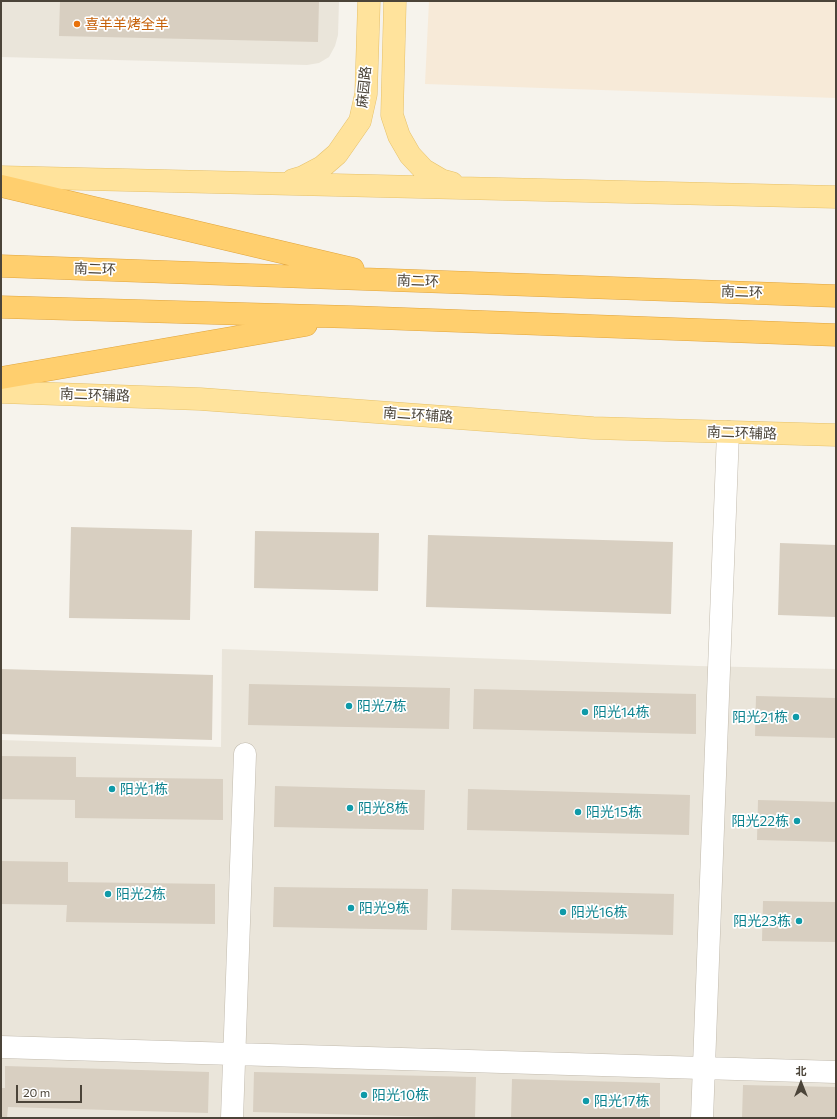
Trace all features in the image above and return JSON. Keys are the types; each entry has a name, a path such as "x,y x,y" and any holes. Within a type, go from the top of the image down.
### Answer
{"highway":[{"path":"1,186 403,280"},
{"name":"南二环","path":"1,266 836,296"},
{"path":"1,307 352,316 836,335"},
{"path":"1,378 352,316"}],"main road":[{"name":"麻园路","path":"285,183 303,177 322,168 337,154 360,121 366,94 369,1"},
{"path":"395,1 392,115 399,136 410,155 424,170 441,180 467,187"},
{"path":"1,177 836,197"},
{"name":"南二环辅路","path":"1,392 200,399 593,428 836,435"}],"street":[{"path":"702,1118 728,432"},
{"path":"232,1118 245,754"},
{"path":"1,1047 836,1072"}],"shaded area":[{"path":"1,1 339,1 338,35 335,46 329,57 319,63 307,65 1,57"},
{"path":"429,1 836,1 836,98 425,84"},
{"path":"222,649 698,666 836,669 836,1118 1,1118 1,740 221,747"}],"building":[{"path":"60,1 319,1 318,42 59,36"},
{"path":"71,527 192,530 190,620 69,618"},
{"path":"255,531 379,533 378,591 254,588"},
{"path":"428,535 673,542 671,614 426,607"},
{"path":"780,543 836,545 836,617 778,615"},
{"path":"1,669 213,675 212,740 1,734"},
{"name":"阳光7栋","path":"249,684 450,688 449,729 248,725"},
{"name":"阳光14栋","path":"474,689 696,694 696,734 473,729"},
{"name":"阳光21栋","path":"756,696 836,698 836,738 755,736"},
{"name":"阳光1栋","path":"1,756 76,757 76,777 223,779 223,820 75,818 75,800 1,799"},
{"name":"阳光8栋","path":"275,786 425,790 424,830 274,827"},
{"name":"阳光15栋","path":"468,789 690,795 689,835 467,830"},
{"name":"阳光22栋","path":"758,800 836,802 836,842 757,840"},
{"name":"阳光2栋","path":"1,861 68,862 68,882 215,884 215,924 66,922 67,905 1,904"},
{"name":"阳光9栋","path":"274,887 428,889 427,930 273,927"},
{"name":"阳光16栋","path":"452,889 674,894 673,935 451,930"},
{"name":"阳光23栋","path":"763,901 836,902 836,942 762,941"},
{"path":"5,1066 209,1072 208,1113 8,1107 7,1118 1,1118 1,1088 5,1088"},
{"name":"阳光10栋","path":"254,1072 476,1077 475,1118 253,1112"},
{"name":"阳光17栋","path":"512,1079 660,1083 660,1118 511,1118"},
{"path":"743,1085 836,1087 836,1118 742,1118"}],"place":[{"name":"喜羊羊烤全羊","path":"77,24"},
{"name":"阳光7栋","path":"349,706"},
{"name":"阳光14栋","path":"585,712"},
{"name":"阳光21栋","path":"796,717"},
{"name":"阳光1栋","path":"112,789"},
{"name":"阳光8栋","path":"350,808"},
{"name":"阳光15栋","path":"578,812"},
{"name":"阳光22栋","path":"797,821"},
{"name":"阳光2栋","path":"108,894"},
{"name":"阳光9栋","path":"351,908"},
{"name":"阳光16栋","path":"563,912"},
{"name":"阳光23栋","path":"799,921"},
{"name":"阳光10栋","path":"364,1095"},
{"name":"阳光17栋","path":"586,1101"}]}
